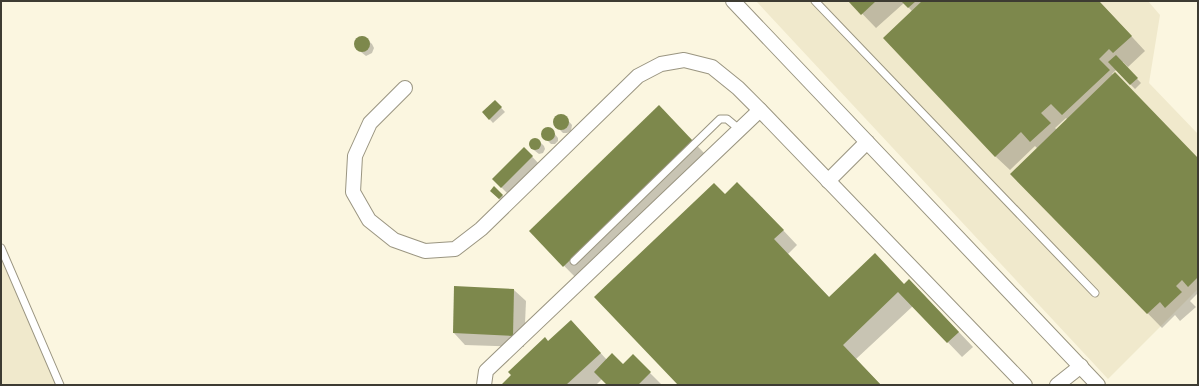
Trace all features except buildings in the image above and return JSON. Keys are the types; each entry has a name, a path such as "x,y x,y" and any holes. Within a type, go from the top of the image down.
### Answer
{"street":[{"path":"733,1 1098,385"},
{"path":"405,88 370,123 355,156 353,192 370,220 394,240 425,251 455,249 481,229 638,76 661,64 684,60 712,67 738,88 760,110 1025,385"},
{"path":"484,385 486,371 760,110"},
{"path":"828,181 867,142"},
{"path":"1057,385 1081,366"}],"lane":[{"path":"815,1 1095,294"},
{"path":"574,261 716,122 727,119 739,129"},
{"path":"1,248 60,385"}],"shaded area":[{"path":"756,1 1148,1 1160,15 1149,83 1198,134 1198,289 1108,379"},
{"path":"1,258 56,385 1,385"}]}
